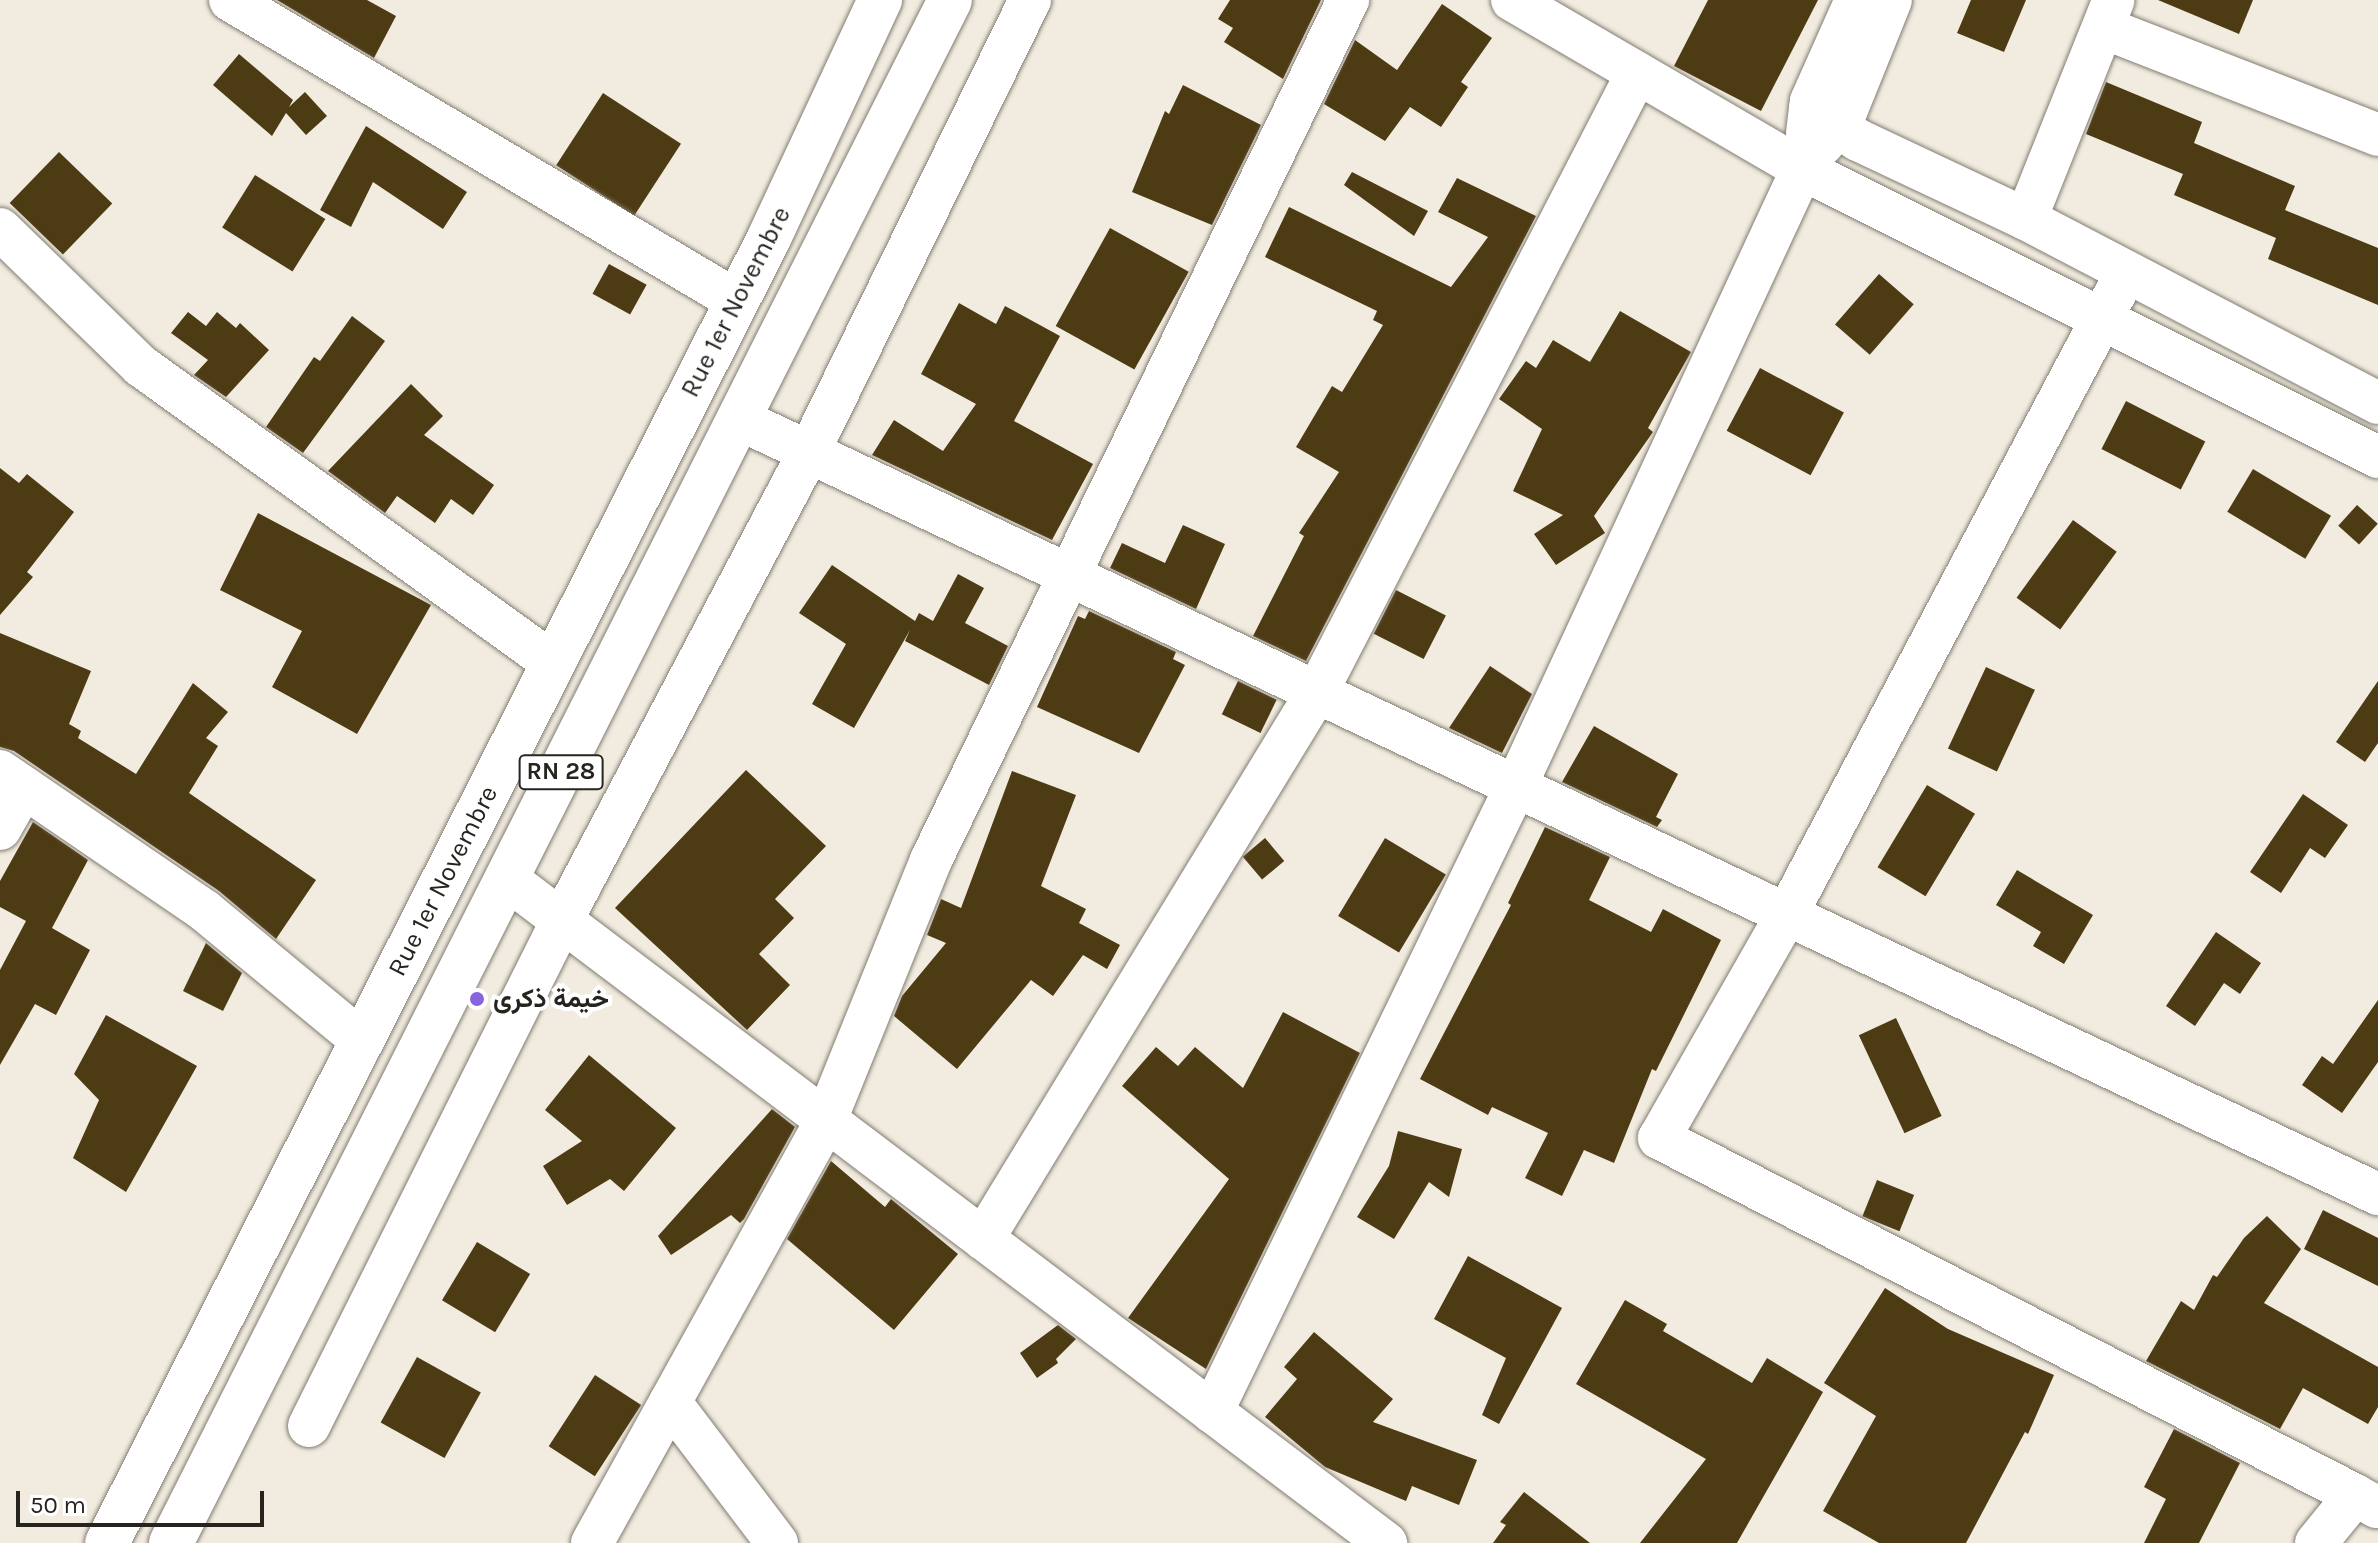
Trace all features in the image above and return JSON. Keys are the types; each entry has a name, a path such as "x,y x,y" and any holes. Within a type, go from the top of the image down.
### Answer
{"main road":[{"name":"Rue 1er Novembre","path":"107,1543 737,301 880,0"},
{"name":"RN 28","path":"171,1543 950,0"}],"street":[{"path":"230,0 737,301"},
{"path":"309,1426 562,920 809,452 1030,0"},
{"path":"592,1543 826,1120 931,860 1348,0"},
{"path":"1512,0 1802,169 2378,457"},
{"path":"1824,117 1856,0"},
{"path":"1212,1412 1516,786 1824,117 1891,0"},
{"path":"2026,219 2108,14 2378,135"},
{"path":"983,1239 1317,692 1637,73"},
{"path":"1824,117 1858,140 2026,219 2378,403"},
{"path":"0,229 141,366 553,663"},
{"path":"2126,273 1787,914 1659,1138 2366,1501 2316,1543"},
{"path":"739,419 2378,1194"},
{"path":"0,829 12,779 205,911 362,1041"},
{"path":"507,879 1386,1543"},
{"path":"670,1402 777,1543"}],"building":[{"path":"277,0 367,0 396,16 374,58"},
{"path":"1230,0 1321,0 1283,79 1224,42 1233,28 1218,19"},
{"path":"1708,0 1818,0 1761,111 1674,66"},
{"path":"1971,0 2026,0 2004,52 1957,33"},
{"path":"2158,0 2253,0 2239,34"},
{"path":"1442,4 1492,38 1461,82 1468,87 1441,127 1410,107 1385,141 1324,104 1355,40 1397,70"},
{"path":"239,54 293,100 289,107 305,92 327,116 306,135 286,113 272,136 213,85"},
{"path":"2106,82 2202,122 2194,143 2295,186 2285,210 2378,248 2378,305 2268,259 2276,238 2174,195 2183,174 2086,134"},
{"path":"1183,85 1261,125 1212,225 1132,192 1165,111 1169,114"},
{"path":"603,93 681,144 634,216 556,165"},
{"path":"366,126 467,192 443,229 373,182 351,227 320,210"},
{"path":"59,152 112,203 63,254 10,203"},
{"path":"1352,172 1428,211 1414,236 1344,185"},
{"path":"255,175 325,219 293,272 222,228"},
{"path":"1457,178 1536,216 1306,661 1253,636 1304,536 1299,533 1339,472 1296,447 1332,386 1342,392 1383,325 1373,320 1377,311 1265,257 1289,207 1451,287 1488,237 1438,212"},
{"path":"1110,228 1189,272 1134,370 1056,326"},
{"path":"609,264 647,285 630,315 593,294"},
{"path":"1879,274 1914,304 1870,355 1835,325"},
{"path":"959,303 996,324 1005,306 1060,336 1014,421 1093,464 1052,540 872,455 894,420 943,451 976,404 921,374"},
{"path":"1620,311 1691,352 1648,428 1653,432 1594,516 1605,533 1556,565 1534,534 1563,515 1513,491 1542,429 1499,399 1526,361 1536,368 1553,340 1590,362"},
{"path":"188,312 206,326 217,312 236,328 240,323 269,350 226,397 194,375 208,360 171,333"},
{"path":"352,316 385,341 303,453 266,427 314,357 320,361"},
{"path":"1760,368 1844,413 1811,475 1727,431"},
{"path":"411,384 443,416 424,435 494,485 473,515 451,499 435,523 397,496 385,513 328,471"},
{"path":"2126,401 2205,441 2181,490 2101,449"},
{"path":"0,468 19,483 27,474 74,512 27,572 33,577 0,615"},
{"path":"2253,469 2331,516 2305,559 2227,512"},
{"path":"2357,505 2378,524 2359,545 2338,526"},
{"path":"258,513 431,605 357,734 272,687 302,631 220,590"},
{"path":"2073,520 2117,552 2060,629 2017,598"},
{"path":"1183,525 1225,544 1196,609 1110,568 1122,543 1165,563"},
{"path":"832,565 915,621 919,613 933,621 958,574 984,588 965,623 1008,646 989,685 905,641 910,630 854,728 812,704 846,644 799,613"},
{"path":"1396,590 1446,615 1424,659 1374,634"},
{"path":"1089,611 1176,652 1173,659 1185,665 1139,753 1037,707 1078,616 1085,619"},
{"path":"0,633 91,671 69,724 81,731 78,738 136,774 193,683 228,712 206,738 218,746 189,793 316,880 276,939 219,891 14,751 0,747"},
{"path":"1490,666 1532,694 1502,753 1449,728"},
{"path":"1986,667 2035,690 1997,771 1948,749"},
{"path":"1238,681 1277,700 1260,733 1222,714"},
{"path":"2378,681 2378,743 2365,762 2336,742"},
{"path":"1594,726 1678,774 1656,817 1662,820 1657,827 1562,782"},
{"path":"746,770 826,846 775,899 794,918 759,954 790,985 747,1030 615,908"},
{"path":"1012,771 1076,795 1041,886 1086,909 1079,923 1120,945 1107,969 1083,955 1053,996 1031,980 957,1069 894,1016 902,996 946,943 927,935 941,899 961,908"},
{"path":"1927,785 1975,814 1926,896 1878,867"},
{"path":"2303,794 2348,825 2325,858 2310,848 2281,893 2250,872"},
{"path":"33,822 88,860 52,928 90,950 56,1015 35,1004 0,1065 0,970 26,921 0,907 0,881"},
{"path":"1545,827 1610,857 1589,900 1651,932 1663,909 1721,940 1656,1071 1652,1069 1614,1163 1584,1150 1562,1196 1525,1178 1548,1133 1492,1107 1488,1115 1420,1079 1511,905 1508,903"},
{"path":"1265,838 1284,861 1262,880 1243,857"},
{"path":"1385,838 1446,875 1399,953 1338,916"},
{"path":"2017,870 2093,915 2064,964 2033,946 2041,932 1996,905"},
{"path":"2216,932 2261,963 2240,994 2224,983 2195,1026 2166,1006"},
{"path":"206,943 242,973 223,1011 183,991"},
{"path":"2378,1000 2378,1062 2342,1113 2302,1085 2322,1056 2333,1064"},
{"path":"1283,1012 1360,1053 1206,1369 1128,1318 1229,1179 1122,1086 1156,1047 1178,1066 1195,1047 1243,1088"},
{"path":"106,1015 197,1066 126,1192 73,1158 99,1100 74,1074"},
{"path":"1896,1018 1942,1116 1904,1133 1859,1035"},
{"path":"589,1055 676,1128 624,1191 610,1179 567,1205 543,1166 582,1141 545,1110"},
{"path":"772,1109 795,1127 744,1219 740,1223 731,1215 671,1255 658,1236"},
{"path":"1398,1131 1462,1149 1449,1197 1429,1182 1394,1239 1357,1217 1389,1166"},
{"path":"831,1161 885,1207 891,1199 958,1254 894,1330 787,1239"},
{"path":"1877,1180 1914,1195 1899,1231 1862,1216"},
{"path":"2323,1210 2378,1238 2378,1286 2304,1249"},
{"path":"2267,1216 2301,1249 2264,1303 2378,1367 2378,1407 2368,1424 2303,1388 2280,1429 2146,1361 2181,1301 2194,1310 2213,1275 2217,1277 2244,1238"},
{"path":"477,1242 530,1274 495,1332 442,1300"},
{"path":"1468,1256 1562,1308 1499,1424 1482,1415 1506,1358 1434,1319"},
{"path":"1885,1288 1948,1329 2054,1375 2028,1434 2025,1432 1966,1543 1879,1543 1823,1511 1876,1416 1824,1383"},
{"path":"1625,1300 1667,1324 1663,1331 1752,1383 1767,1358 1823,1392 1737,1543 1640,1543 1706,1459 1576,1384"},
{"path":"1058,1325 1076,1339 1056,1359 1058,1363 1037,1378 1020,1353"},
{"path":"1314,1332 1393,1399 1373,1422 1477,1460 1459,1505 1412,1486 1406,1501 1325,1467 1265,1417 1297,1379 1284,1367"},
{"path":"417,1357 481,1392 444,1458 381,1423"},
{"path":"595,1375 641,1405 595,1476 549,1446"},
{"path":"2174,1429 2240,1463 2199,1543 2144,1543 2166,1499 2144,1487"},
{"path":"1524,1492 1590,1543 1493,1543 1506,1525 1500,1522"}],"place":[{"name":"خيمة ذكرى","path":"477,999"}]}
